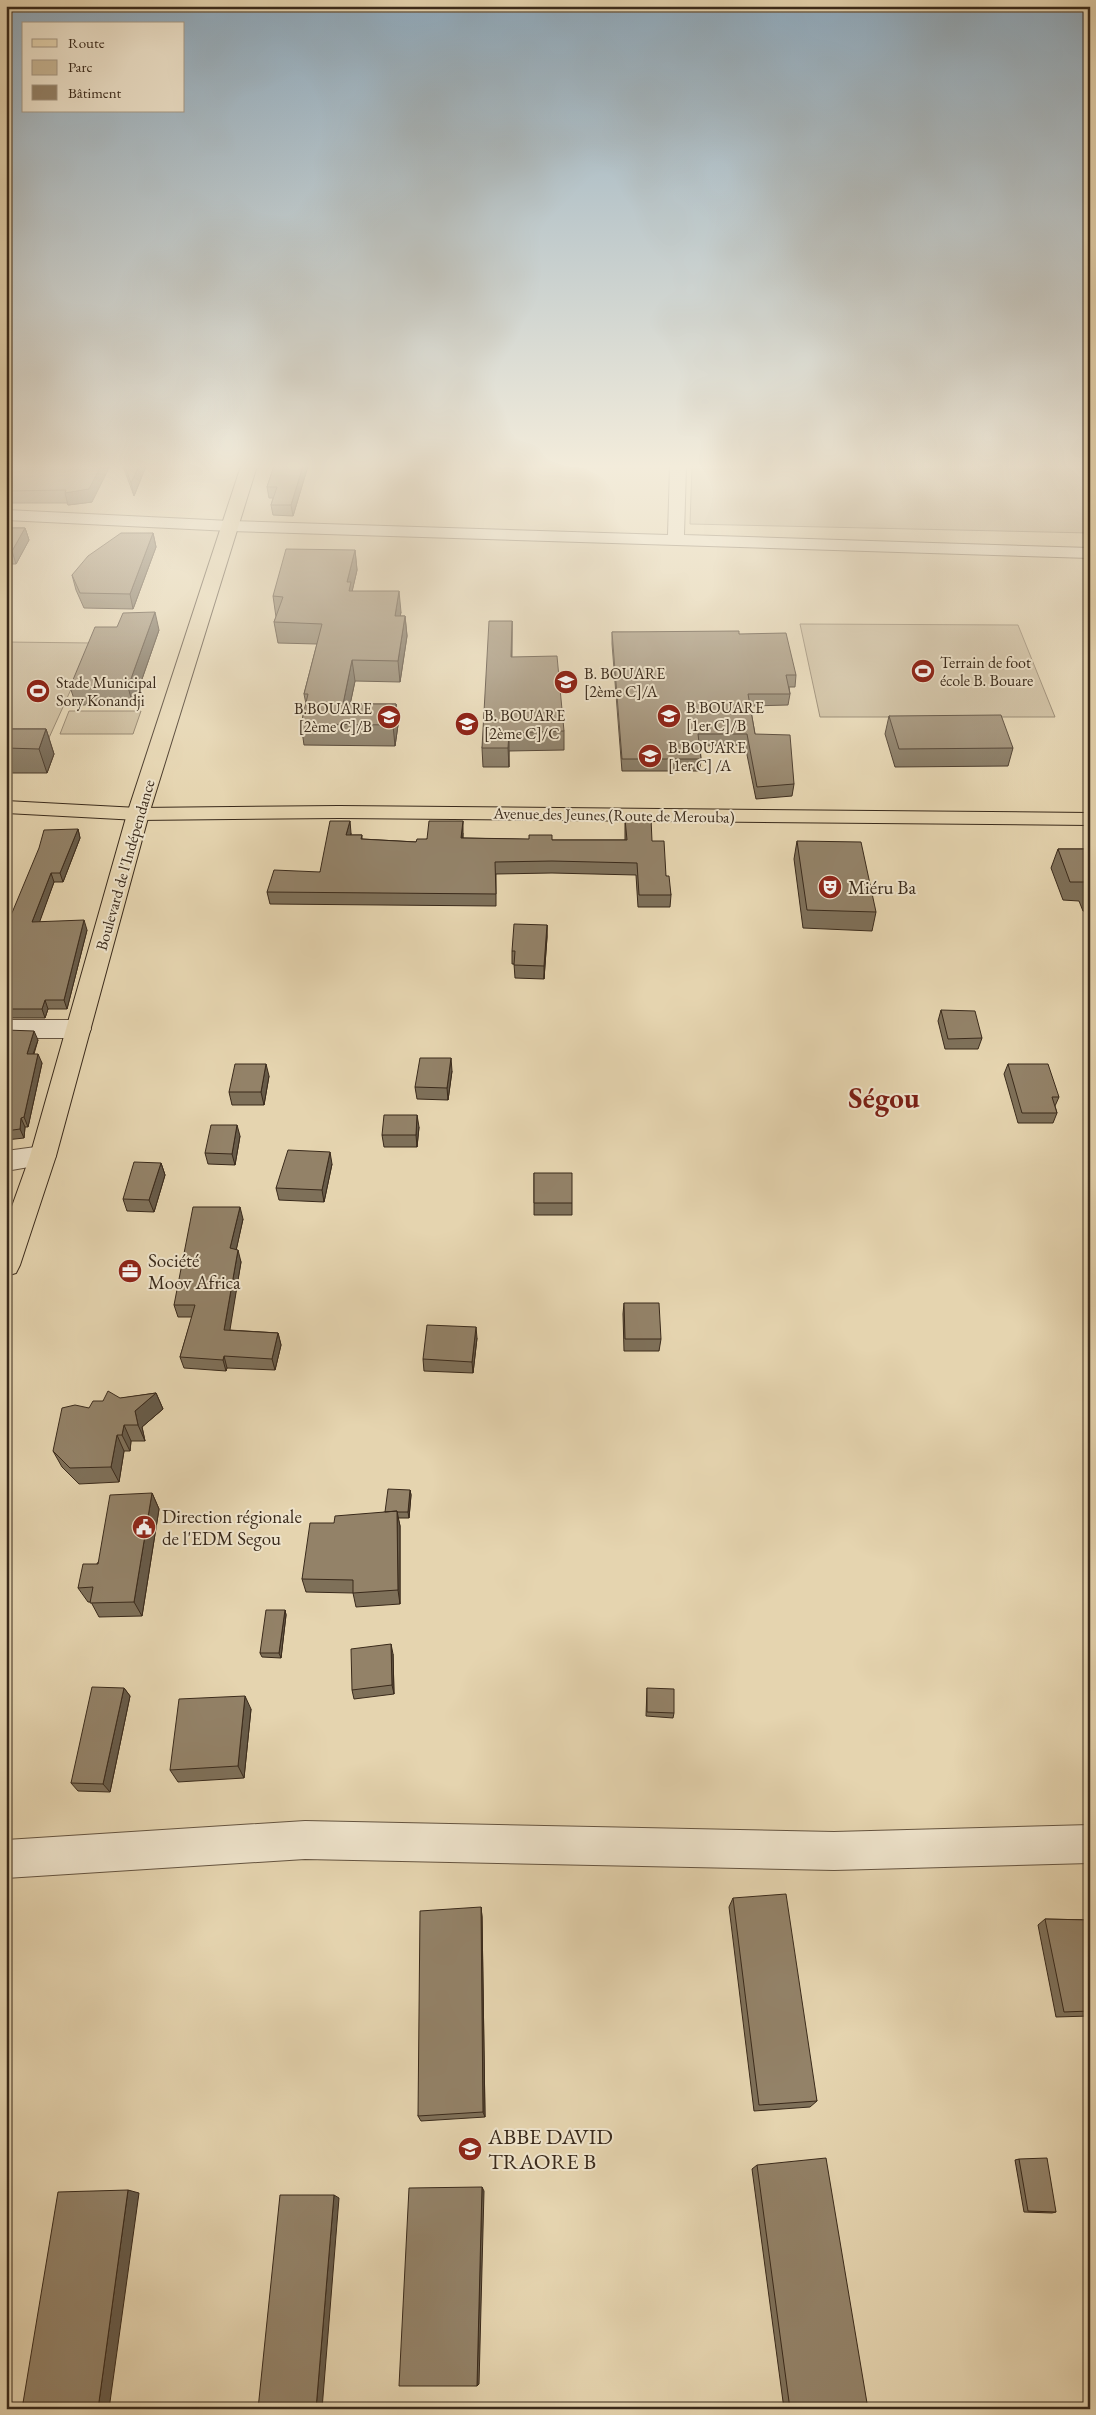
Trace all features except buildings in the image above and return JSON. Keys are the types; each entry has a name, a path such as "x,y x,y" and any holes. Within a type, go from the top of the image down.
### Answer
{"main road":[{"name":"Boulevard de l'Indépendance","path":"6,1265 43,1156 138,814 213,579"},
{"name":"Avenue des Jeunes (Route de Merouba)","path":"6,807 138,814 339,812 1090,819"}],"street":[{"path":"6,1028 79,1029"},
{"path":"6,1161 43,1156"},
{"path":"6,1859 305,1840 834,1851 1090,1844"}],"green space":[{"name":"Terrain de foot école B. Bouare","path":"800,624 1018,625 1055,717 820,717"},
{"name":"Stade Municipal Sory Konandji","path":"6,642 92,643 48,740 6,740"},
{"path":"69,711 141,711 133,734 60,734"}],"place":[{"name":"Terrain de foot école B. Bouare","path":"923,671"},
{"name":"B. BOUARE [2ème C]/A","path":"566,682"},
{"name":"Stade Municipal Sory Konandji","path":"38,691"},
{"name":"B.BOUARE [1er C]/B","path":"669,716"},
{"name":"B.BOUARE [2ème C]/B","path":"389,717"},
{"name":"B. BOUARE [2ème C]/C","path":"467,724"},
{"name":"B.BOUARE [1er C] /A","path":"650,756"},
{"name":"Miéru Ba","path":"830,887"},
{"name":"Société Moov Africa","path":"130,1271"},
{"name":"Direction régionale de l'EDM Segou","path":"144,1527"},
{"name":"ABBE DAVID TRAORE B","path":"470,2149"}],"district":[{"name":"Ségou","path":"884,1098"}]}
